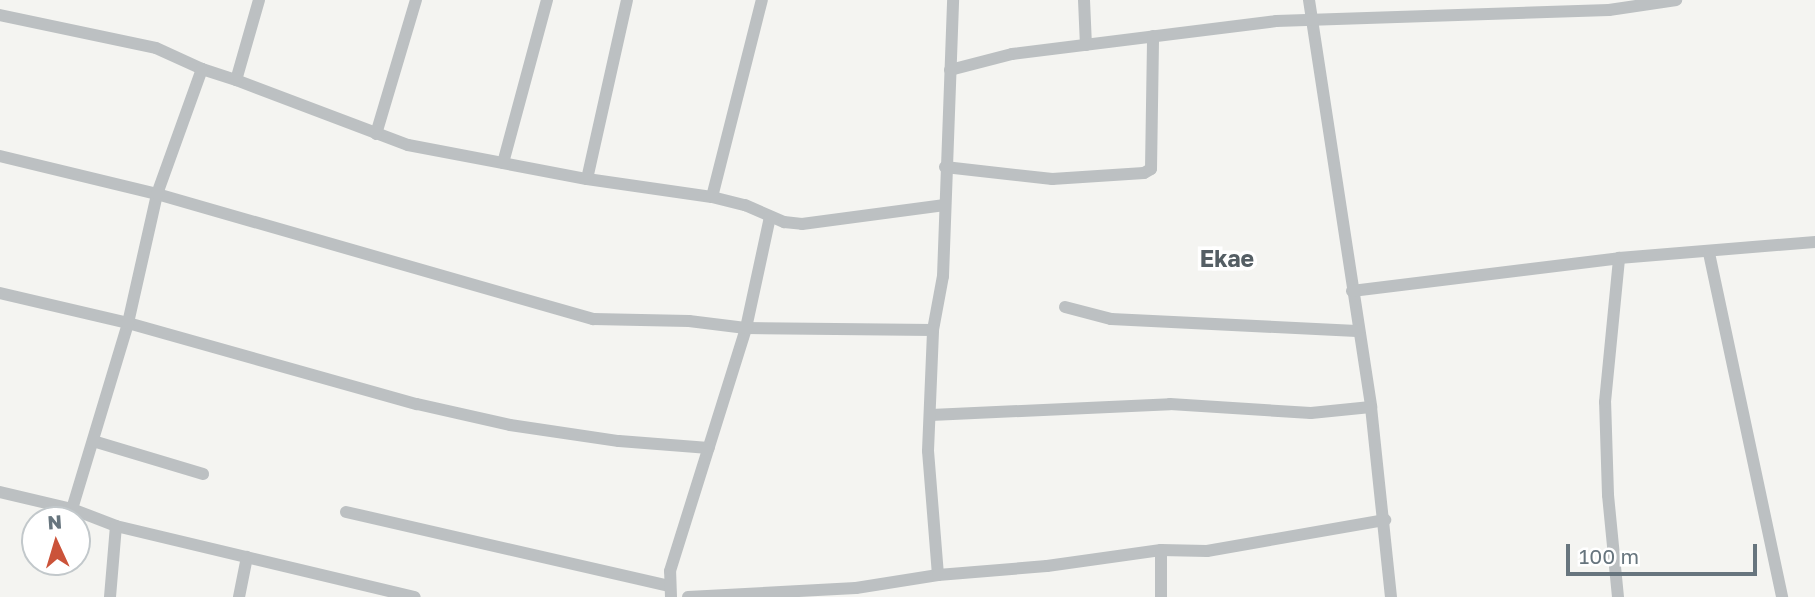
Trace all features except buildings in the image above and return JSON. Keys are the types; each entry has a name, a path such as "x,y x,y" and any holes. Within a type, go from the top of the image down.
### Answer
{"street":[{"path":"236,80 260,0"},
{"path":"376,134 416,0"},
{"path":"503,163 547,0"},
{"path":"587,179 627,0"},
{"path":"712,197 762,0"},
{"path":"937,575 930,506 933,330 943,276 953,0"},
{"path":"1084,0 1086,45"},
{"path":"1309,0 1357,331 1371,407 1391,597"},
{"path":"950,70 1012,54 1276,21 1609,10 1676,0"},
{"path":"0,15 156,48 202,69 408,145 587,179 712,197 745,205 770,217 802,224 945,205"},
{"path":"945,167 1052,179 1144,173 1151,169 1153,36"},
{"path":"73,506 128,323 158,194 202,69"},
{"path":"0,156 158,194 593,318 689,321 746,328 933,330"},
{"path":"346,512 670,592 670,571 746,328 770,217"},
{"path":"1352,291 1619,258 1709,253 1815,242"},
{"path":"1709,253 1782,597"},
{"path":"1618,597 1608,495 1605,402 1619,258"},
{"path":"0,293 128,323 417,404 510,425 563,435 709,447"},
{"path":"1065,307 1111,319 1357,331"},
{"path":"931,415 1170,404 1311,413 1371,407"},
{"path":"93,441 204,474"},
{"path":"0,492 59,506"},
{"path":"91,516 116,526 415,597"},
{"path":"688,597 856,588 908,582 937,575 1046,566 1161,550 1207,551 1385,520"},
{"path":"110,597 116,526"},
{"path":"1161,550 1161,597"},
{"path":"239,597 247,557"},
{"path":"908,582 908,597"}],"district":[{"name":"Ekae","path":"1227,258"}]}
